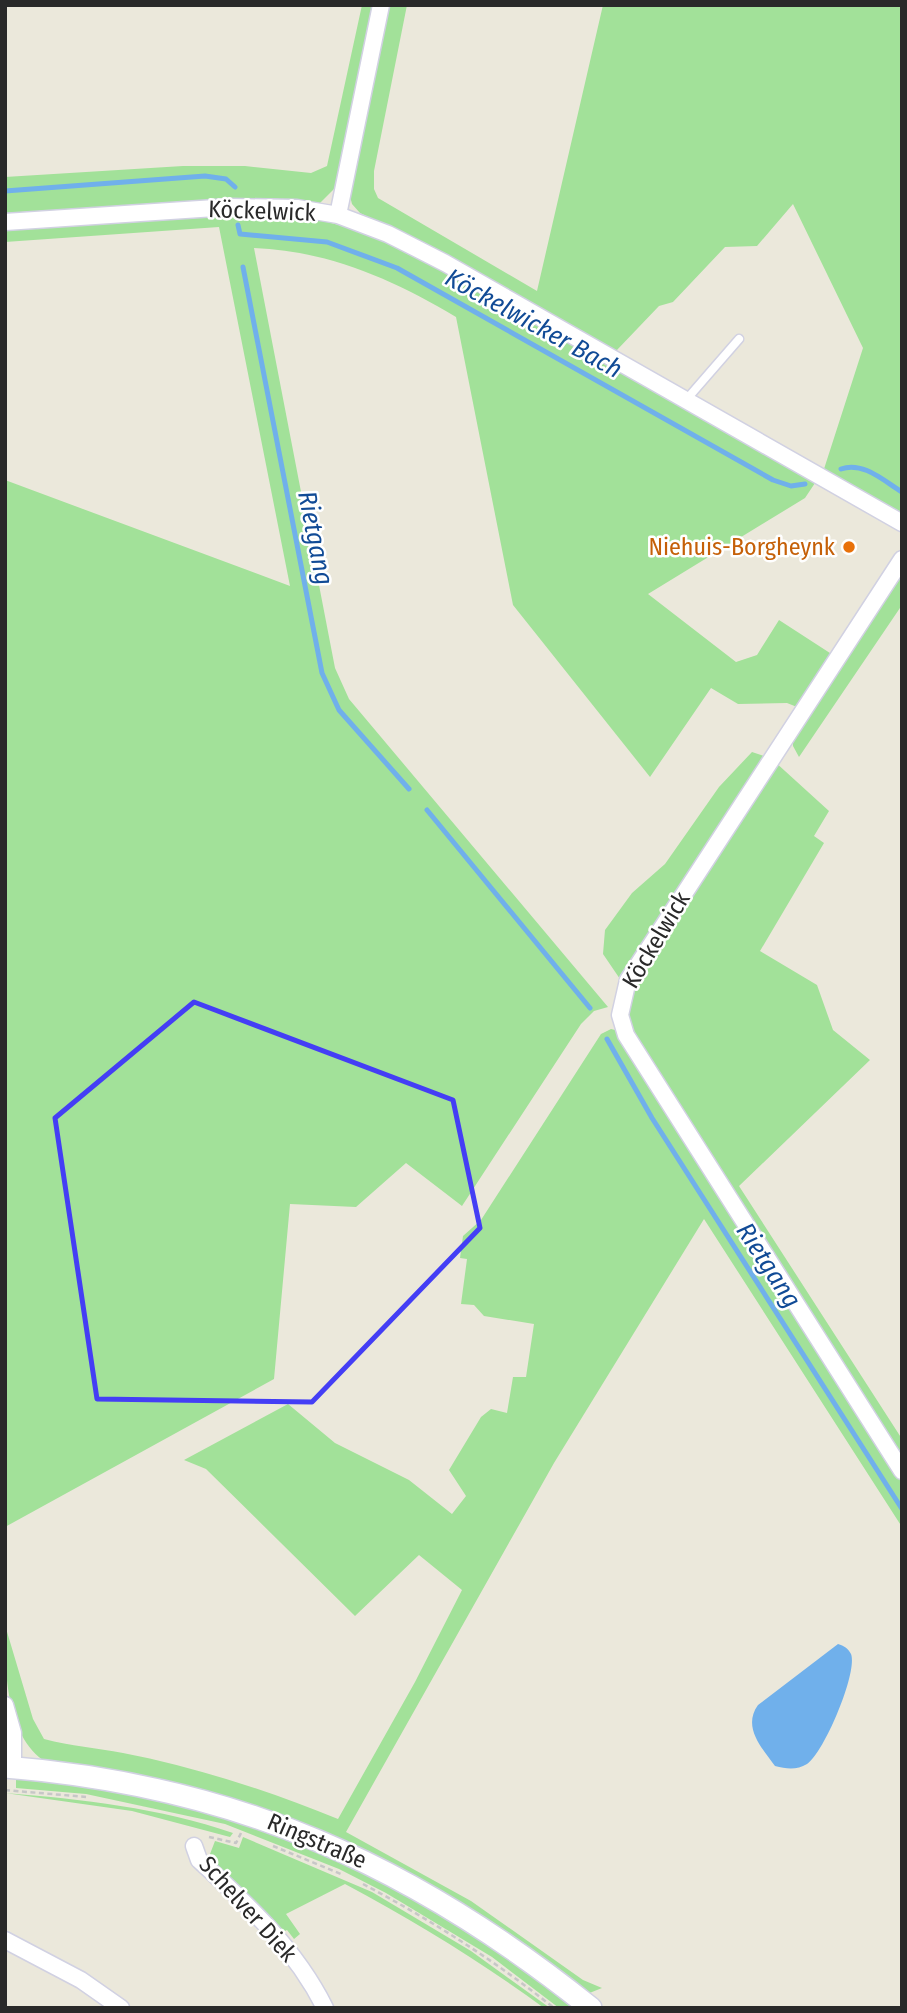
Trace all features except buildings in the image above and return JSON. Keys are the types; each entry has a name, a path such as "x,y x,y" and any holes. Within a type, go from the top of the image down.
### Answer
{"main road":[{"name":"Ringstraße","path":"9,1767 81,1774 180,1793 238,1809 331,1845 384,1870 458,1912 591,2008"}],"street":[{"path":"338,215 381,5"},
{"name":"Köckelwick","path":"5,222 230,207 297,208 338,215 388,234 445,263 902,523"},
{"name":"Köckelwick","path":"902,559 628,980 620,1016 626,1035 902,1471"},
{"path":"5,1705 13,1733 9,1767"},
{"name":"Schelver Diek","path":"194,1846 199,1860 265,1920 305,1972 325,2008"},
{"path":"5,1940 81,1980 121,2008"}],"lane":[{"path":"686,400 739,339"}],"path":[{"path":"5,1790 87,1797"},
{"path":"194,1846 205,1837 236,1843 241,1833 230,1829"},
{"path":"265,1843 345,1876"},
{"path":"355,1880 452,1935 513,1976 554,2008"}],"highlighted area":[{"path":"194,1002 453,1100 480,1228 312,1402 97,1399 55,1118"}],"green space":[{"path":"362,5 376,5 338,185 320,203 270,198 232,199 5,213 5,177 183,166 245,166 311,173 327,166"},
{"path":"386,5 407,5 374,171 374,189 378,198 537,291 603,5 902,5 902,513 824,469 863,348 793,204 757,246 725,247 673,302 659,306 616,351 455,260 360,213 352,204 349,192"},
{"path":"254,212 325,222 394,243 817,480 805,498 648,594 736,662 757,655 779,620 833,655 797,707 787,703 738,704 711,688 650,777 513,605 456,317 384,279 359,269 308,255 254,248 335,668 349,699 608,1007 594,1011 581,1024 462,1206 406,1163 356,1207 290,1204 274,1379 5,1527 5,480 290,586 219,227 5,242 5,229"},
{"path":"902,571 902,605 799,757 793,746 793,736"},
{"path":"752,752 767,757 620,979 603,954 605,930 632,893 665,864 719,787"},
{"path":"774,761 829,811 814,836 824,843 760,951 817,985 833,1030 870,1060 739,1186 902,1439 902,1458 630,1030 626,1003 632,983"},
{"path":"611,1029 619,1031 902,1475 902,1527 704,1219 554,1463 346,1832 471,1901 583,1980 602,1988 587,1994 505,1933 462,1905 418,1879 326,1833 278,1814 184,1786 46,1762 32,1750 15,1719 7,1681 5,1625 33,1719 44,1739 113,1751 205,1773 338,1819 415,1682 462,1590 419,1555 355,1616 206,1469 184,1460 288,1404 335,1443 409,1480 452,1514 466,1496 449,1470 481,1417 491,1409 507,1413 513,1377 526,1377 534,1324 484,1316 474,1305 461,1304 467,1259 460,1258 463,1236 481,1220 601,1034"},
{"path":"16,1776 106,1789 193,1808 279,1834 321,1850 420,1899 474,1933 578,2008 559,2008 492,1957 386,1893 339,1869 225,1824 86,1794 16,1788"},
{"path":"5,1793 63,1798 149,1811 233,1833 230,1837 132,1811"},
{"path":"243,1837 372,1892 471,1951 550,2008 544,2008 446,1942 345,1884 286,1914 300,1934 294,1939 287,1930 283,1932 274,1920 212,1863 210,1854 215,1841 239,1848"}],"water":[{"path":"838,1644 850,1652 852,1663 845,1694 822,1745 807,1764 792,1768 775,1766 753,1729 752,1721 758,1705"}],"waterway":[{"name":"Köckelwicker Bach","path":"5,191 205,176 226,179 235,187"},
{"name":"Köckelwicker Bach","path":"238,225 240,234 327,242 397,268 773,480 791,486 805,484"},
{"name":"Rietgang","path":"243,267 322,673 339,710 409,789"},
{"name":"Köckelwicker Bach","path":"841,469 849,467 865,470 902,492"},
{"name":"Rietgang","path":"427,810 590,1008"},
{"name":"Rietgang","path":"607,1039 652,1118 902,1509"}],"place":[{"name":"Niehuis-Borgheynk","path":"849,547"}]}
